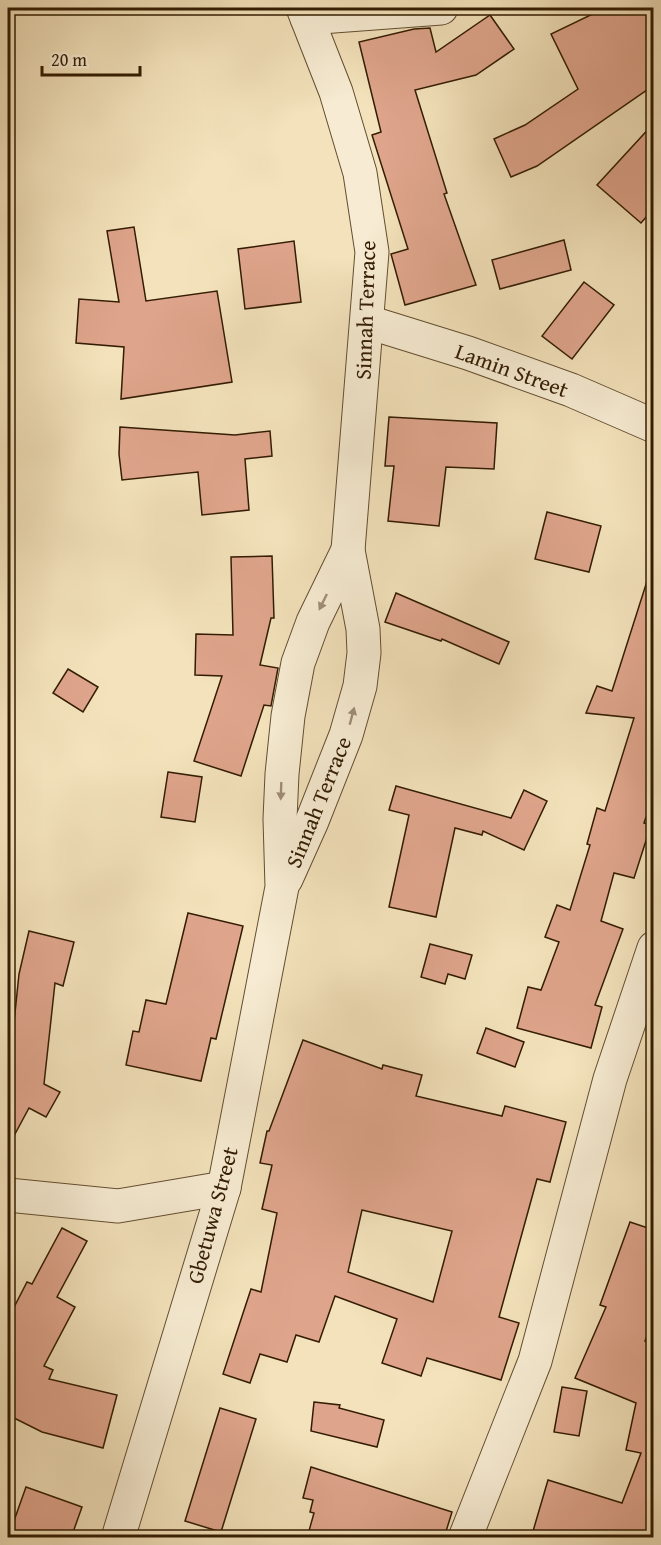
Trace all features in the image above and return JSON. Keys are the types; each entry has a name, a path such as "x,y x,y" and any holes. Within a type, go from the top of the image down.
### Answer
{"street":[{"path":"305,13 441,8"},
{"name":"Sinnah Terrace","path":"282,887 346,735 360,686 364,653 363,629 348,550 372,252 360,173 336,92 305,13"},
{"name":"Lamin Street","path":"368,322 468,352 571,390 654,426"},
{"name":"Sinnah Terrace","path":"282,887 280,819 282,774 288,716 298,663 313,622 348,550"},
{"name":"Gbetuwa Street","path":"124,1536 224,1188 282,887"},
{"path":"465,1538 535,1361 610,1079 654,948"},
{"path":"8,1195 118,1206 224,1188"}],"building":[{"path":"605,8 654,8 654,85 537,166 511,177 494,139 525,125 578,89 551,34"},
{"path":"490,15 514,49 476,75 415,90 447,193 444,194 476,285 405,305 391,254 408,249 372,135 381,132 359,42 414,29 430,28 436,52"},
{"path":"654,123 654,208 641,223 597,185"},
{"path":"134,227 146,301 217,291 232,382 121,399 124,347 76,343 79,299 119,302 107,231"},
{"path":"564,240 571,270 500,289 492,260"},
{"path":"294,241 301,302 245,309 238,249"},
{"path":"584,282 614,305 572,359 542,336"},
{"path":"389,417 497,423 494,469 446,467 439,526 388,521 394,466 385,466"},
{"path":"120,427 235,435 270,431 272,456 245,459 249,510 202,515 198,472 122,480 119,454"},
{"path":"547,512 601,526 589,572 535,559"},
{"path":"272,556 274,618 271,618 260,665 278,668 271,706 264,705 241,776 194,761 222,676 195,675 196,634 233,635 231,557"},
{"path":"648,578 654,579 654,794 644,823 651,825 634,878 614,873 601,921 623,929 595,1005 602,1007 591,1048 517,1028 528,987 541,990 559,942 545,937 557,905 570,910 590,845 587,844 597,808 605,811 634,718 586,713 597,686 612,691"},
{"path":"396,593 509,642 499,664 442,639 441,641 385,622"},
{"path":"68,669 98,687 83,712 53,693"},
{"path":"168,772 202,777 195,822 161,817"},
{"path":"396,786 511,818 524,790 547,801 524,850 483,831 482,835 455,828 436,917 389,907 409,815 389,810"},
{"path":"188,913 243,926 216,1039 211,1038 201,1081 126,1065 133,1031 139,1032 146,1000 166,1004"},
{"path":"29,931 74,942 63,986 55,983 44,1084 60,1092 46,1117 29,1108 8,1147 8,1080 19,974"},
{"path":"430,944 472,955 465,979 448,974 445,984 421,977"},
{"path":"486,1028 524,1042 515,1067 477,1053"},
{"path":"303,1040 382,1069 383,1065 422,1075 416,1096 502,1116 505,1106 566,1122 550,1182 537,1179 499,1317 519,1323 501,1380 427,1358 421,1376 382,1363 397,1319 335,1296 319,1342 296,1335 287,1362 260,1354 250,1383 223,1374 251,1289 261,1292 277,1213 262,1209 272,1165 260,1163 267,1131 269,1131","holes":["362,1210 452,1231 433,1302 348,1272"]},
{"path":"630,1222 654,1230 654,1317 645,1341 654,1345 654,1364 649,1376 654,1376 654,1538 531,1538 548,1480 622,1503 641,1453 626,1450 636,1403 575,1378 606,1307 600,1305"},
{"path":"62,1228 87,1241 57,1297 75,1307 44,1366 53,1370 49,1379 117,1395 103,1448 42,1432 8,1415 8,1319 27,1282 32,1284"},
{"path":"562,1387 587,1391 579,1436 554,1432"},
{"path":"314,1402 340,1405 339,1408 384,1420 377,1447 311,1431"},
{"path":"220,1408 256,1419 221,1532 185,1521"},
{"path":"311,1467 452,1512 444,1538 307,1538 314,1513 310,1512 313,1500 303,1498"},
{"path":"26,1487 82,1507 71,1538 26,1538 10,1532"}]}
